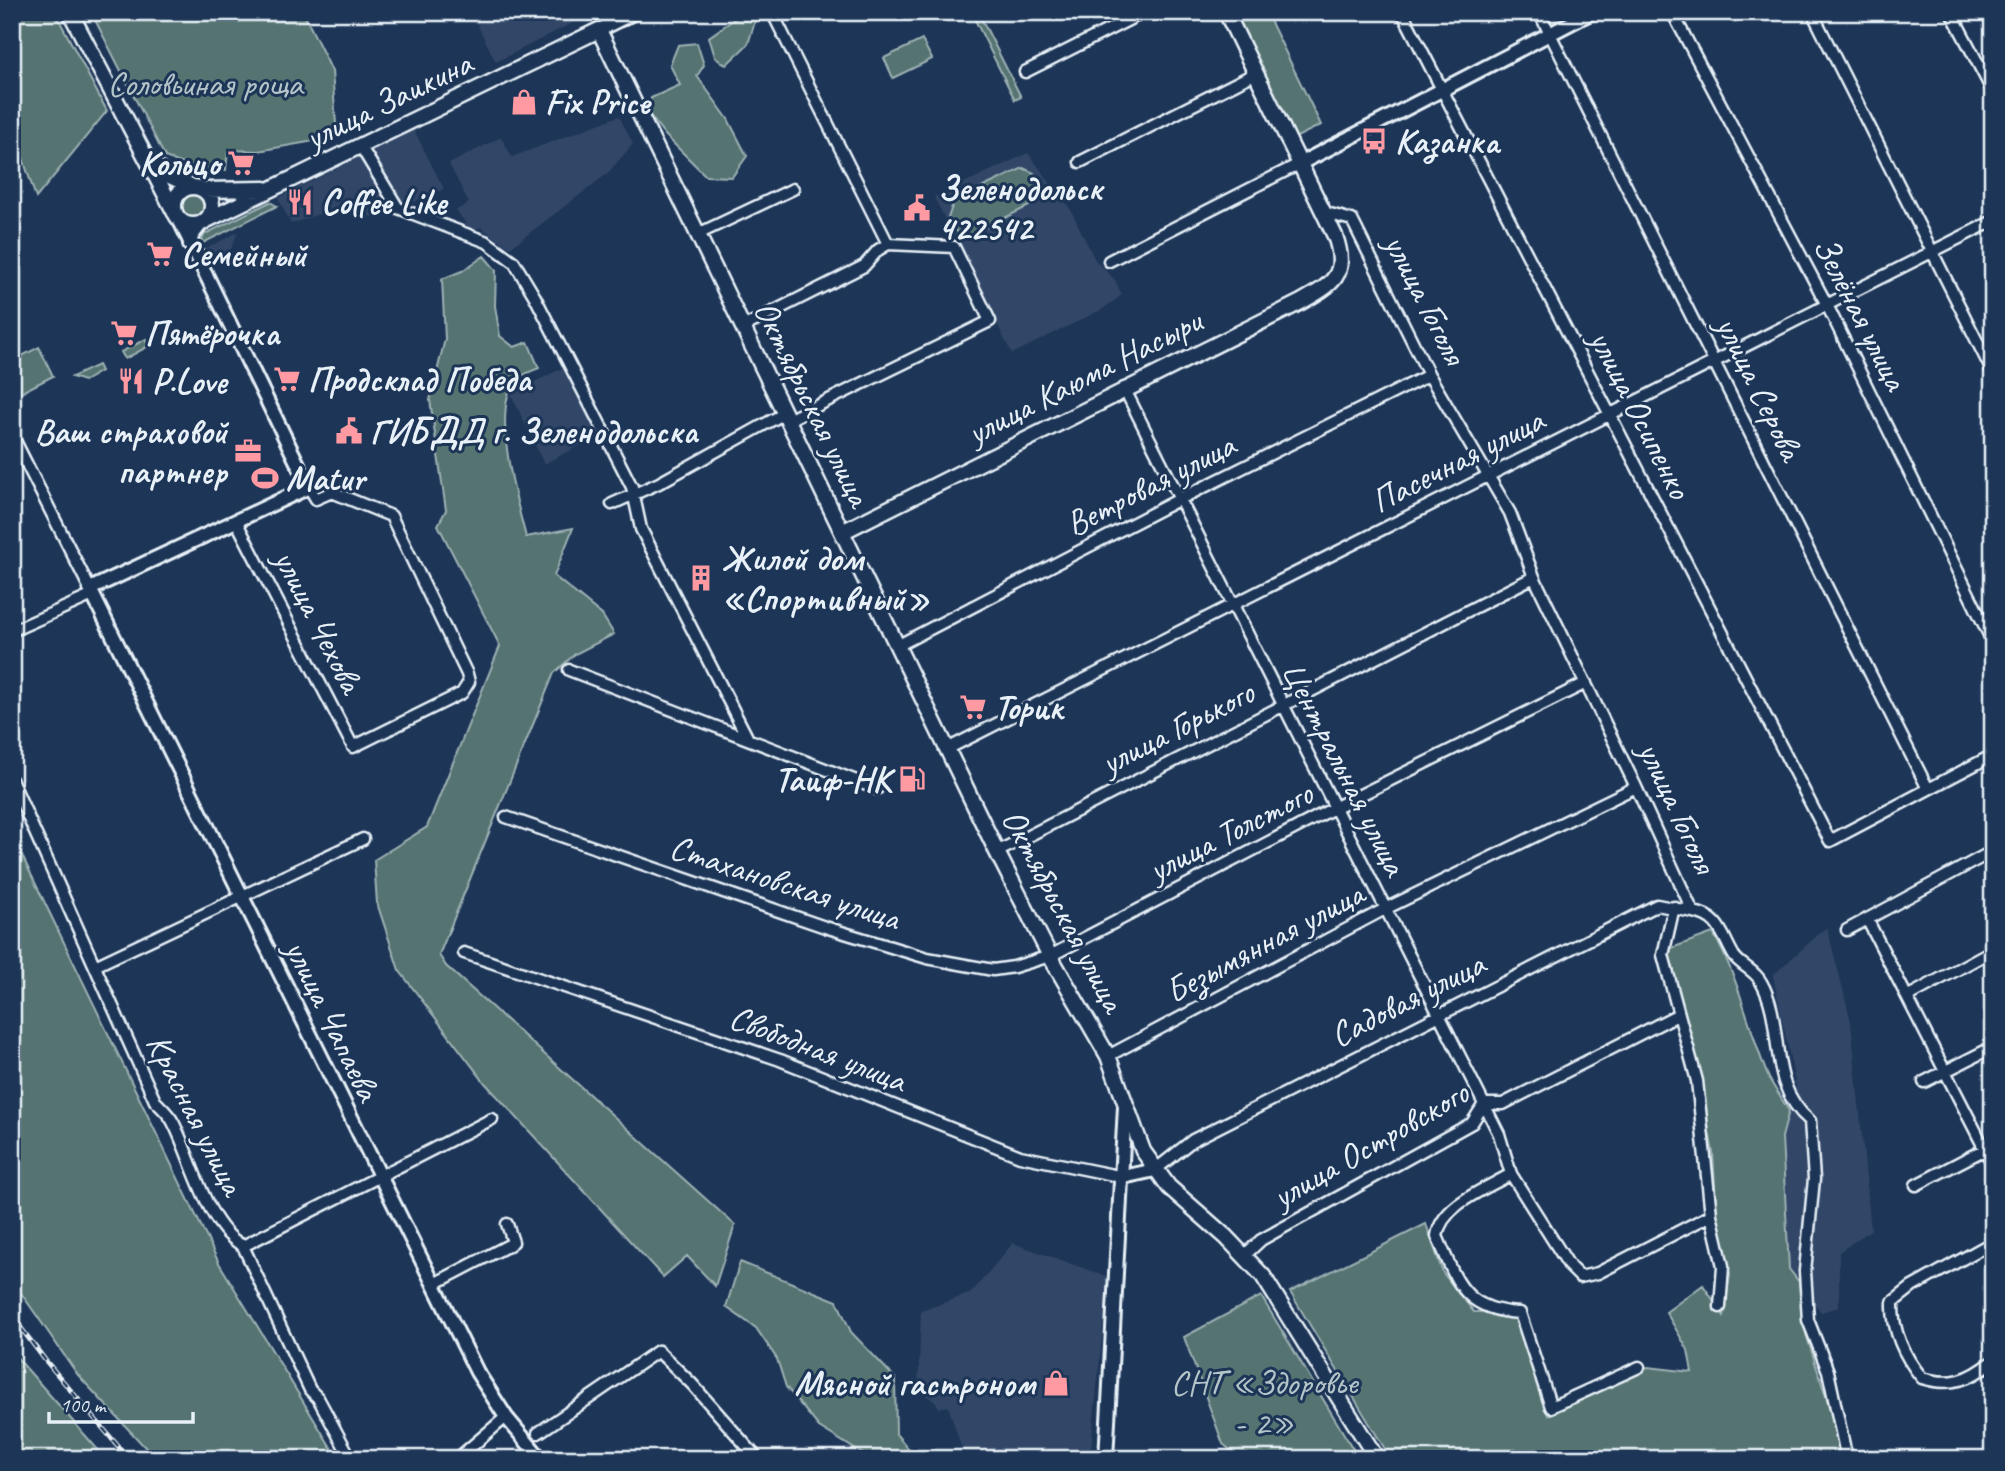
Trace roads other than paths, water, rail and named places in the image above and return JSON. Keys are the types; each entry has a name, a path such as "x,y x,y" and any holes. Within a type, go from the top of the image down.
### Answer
{"main road":[{"path":"70,12 144,156 177,216 189,225 203,222 212,205 198,189 163,173 144,156"},
{"name":"улица Гоголя","path":"1226,12 1338,244 1341,264"},
{"name":"улица Заикина","path":"203,222 599,30"},
{"name":"Октябрьская улица","path":"599,30 997,852 1050,956 1108,1056 1143,1151 1155,1170 1186,1204 1245,1255 1279,1299 1377,1459"},
{"path":"177,216 177,195 198,189 273,188"},
{"name":"улица Каюма Насыри","path":"842,532 1325,289 1337,276 1341,264"}],"street":[{"name":"улица Заикина","path":"599,30 635,12"},
{"path":"772,12 888,244"},
{"path":"1025,72 1144,12"},
{"name":"улица Осипенко","path":"1402,12 1830,841 1928,789"},
{"name":"улица Серова","path":"1539,12 1928,789"},
{"path":"1109,261 1592,12"},
{"name":"Зелёная улица","path":"1672,12 1827,305 1993,643"},
{"path":"1812,12 1993,373"},
{"path":"1951,12 1993,92"},
{"path":"1080,162 1256,72"},
{"path":"361,147 398,208 487,242 514,262 535,297 634,494 641,529 748,739"},
{"path":"698,234 793,189"},
{"name":"улица Гоголя","path":"1323,212 1352,219 1429,375 1510,513 1534,578 1636,787 1693,912 1703,913 1718,922 1736,959 1762,982 1777,1035 1776,1058 1796,1109 1810,1121 1814,1180 1805,1271 1808,1320 1828,1371 1847,1459"},
{"path":"12,631 309,486 177,216"},
{"name":"Пасечная улица","path":"947,749 1993,221"},
{"path":"190,245 192,236 203,222"},
{"path":"612,504 786,417 990,321 954,247 888,244 878,250 864,267 743,327"},
{"name":"Ветровая улица","path":"897,646 1178,500 1429,375"},
{"name":"Центральная улица","path":"1124,388 1499,1134 1511,1174 1564,1258 1580,1277 1620,1264 1711,1215"},
{"path":"12,435 91,592"},
{"name":"улица Чехова","path":"236,522 353,747 462,693 468,682 467,674 391,516 332,492 316,499 309,486"},
{"name":"улица Горького","path":"997,852 1282,704 1534,578"},
{"name":"улица Чапаева","path":"91,592 477,1372 506,1418 541,1459"},
{"path":"569,670 877,789"},
{"name":"улица Толстого","path":"1050,956 1334,808 1586,683"},
{"path":"1928,789 1993,755"},
{"name":"Красная улица","path":"12,781 97,965 110,1003 155,1101 172,1120 198,1182 224,1230 232,1240 243,1246 310,1390 318,1398 351,1459"},
{"name":"Безымянная улица","path":"1108,1056 1385,909 1636,787"},
{"name":"Стахановская улица","path":"506,817 825,927 927,958 993,970 1050,956"},
{"path":"97,965 363,839"},
{"path":"1847,930 1993,851"},
{"name":"Садовая улица","path":"1155,1170 1193,1140 1438,1013 1657,905 1693,912"},
{"path":"1674,907 1663,955 1677,1015 1697,1081 1711,1215 1723,1266 1720,1307"},
{"path":"1867,919 1946,1073 1989,1147 1993,1165"},
{"path":"1907,997 1993,950"},
{"name":"Свободная улица","path":"464,953 780,1060 1020,1156 1123,1177 1155,1170"},
{"name":"улица Островского","path":"1245,1255 1261,1240 1472,1123 1484,1104 1503,1104 1677,1015"},
{"path":"1924,1082 1993,1047"},
{"name":"Октябрьская улица","path":"1105,1459 1123,1177 1125,1101"},
{"path":"243,1246 492,1119"},
{"path":"1916,1185 1989,1147"},
{"path":"1511,1174 1457,1206 1438,1227 1437,1236 1461,1290 1484,1307 1520,1313 1551,1406 1639,1367"},
{"path":"434,1284 513,1242 507,1224"},
{"path":"1993,1242 1912,1287 1893,1302 1893,1316 1899,1340 1922,1378 1937,1383 1966,1380 1993,1362"},
{"path":"537,1433 658,1352 692,1384 758,1459"},
{"path":"457,1459 506,1418"}],"railway":[{"path":"12,1316 45,1360 129,1459"}],"place":[{"name":"Fix Price","path":"524,102"},
{"name":"Казанка","path":"1374,141"},
{"name":"Кольцо","path":"241,163"},
{"name":"Coffee Like","path":"300,202"},
{"name":"Зеленодольск 422542","path":"917,208"},
{"name":"Семейный","path":"160,254"},
{"name":"Пятёрочка","path":"124,333"},
{"name":"Продсклад Победа","path":"287,379"},
{"name":"P.Love","path":"131,381"},
{"name":"ГИБДД г. Зеленодольска","path":"349,431"},
{"name":"Ваш страховой партнер","path":"248,451"},
{"name":"Matur","path":"265,478"},
{"name":"Жилой дом «Спортивный»","path":"701,578"},
{"name":"Торик","path":"973,707"},
{"name":"Таиф-НК","path":"912,779"},
{"name":"Мясной гастроном","path":"1056,1383"}],"park label":[{"name":"Соловьиная роща","path":"205,83"},
{"name":"СНТ «Здоровье - 2»","path":"1264,1402"}]}
